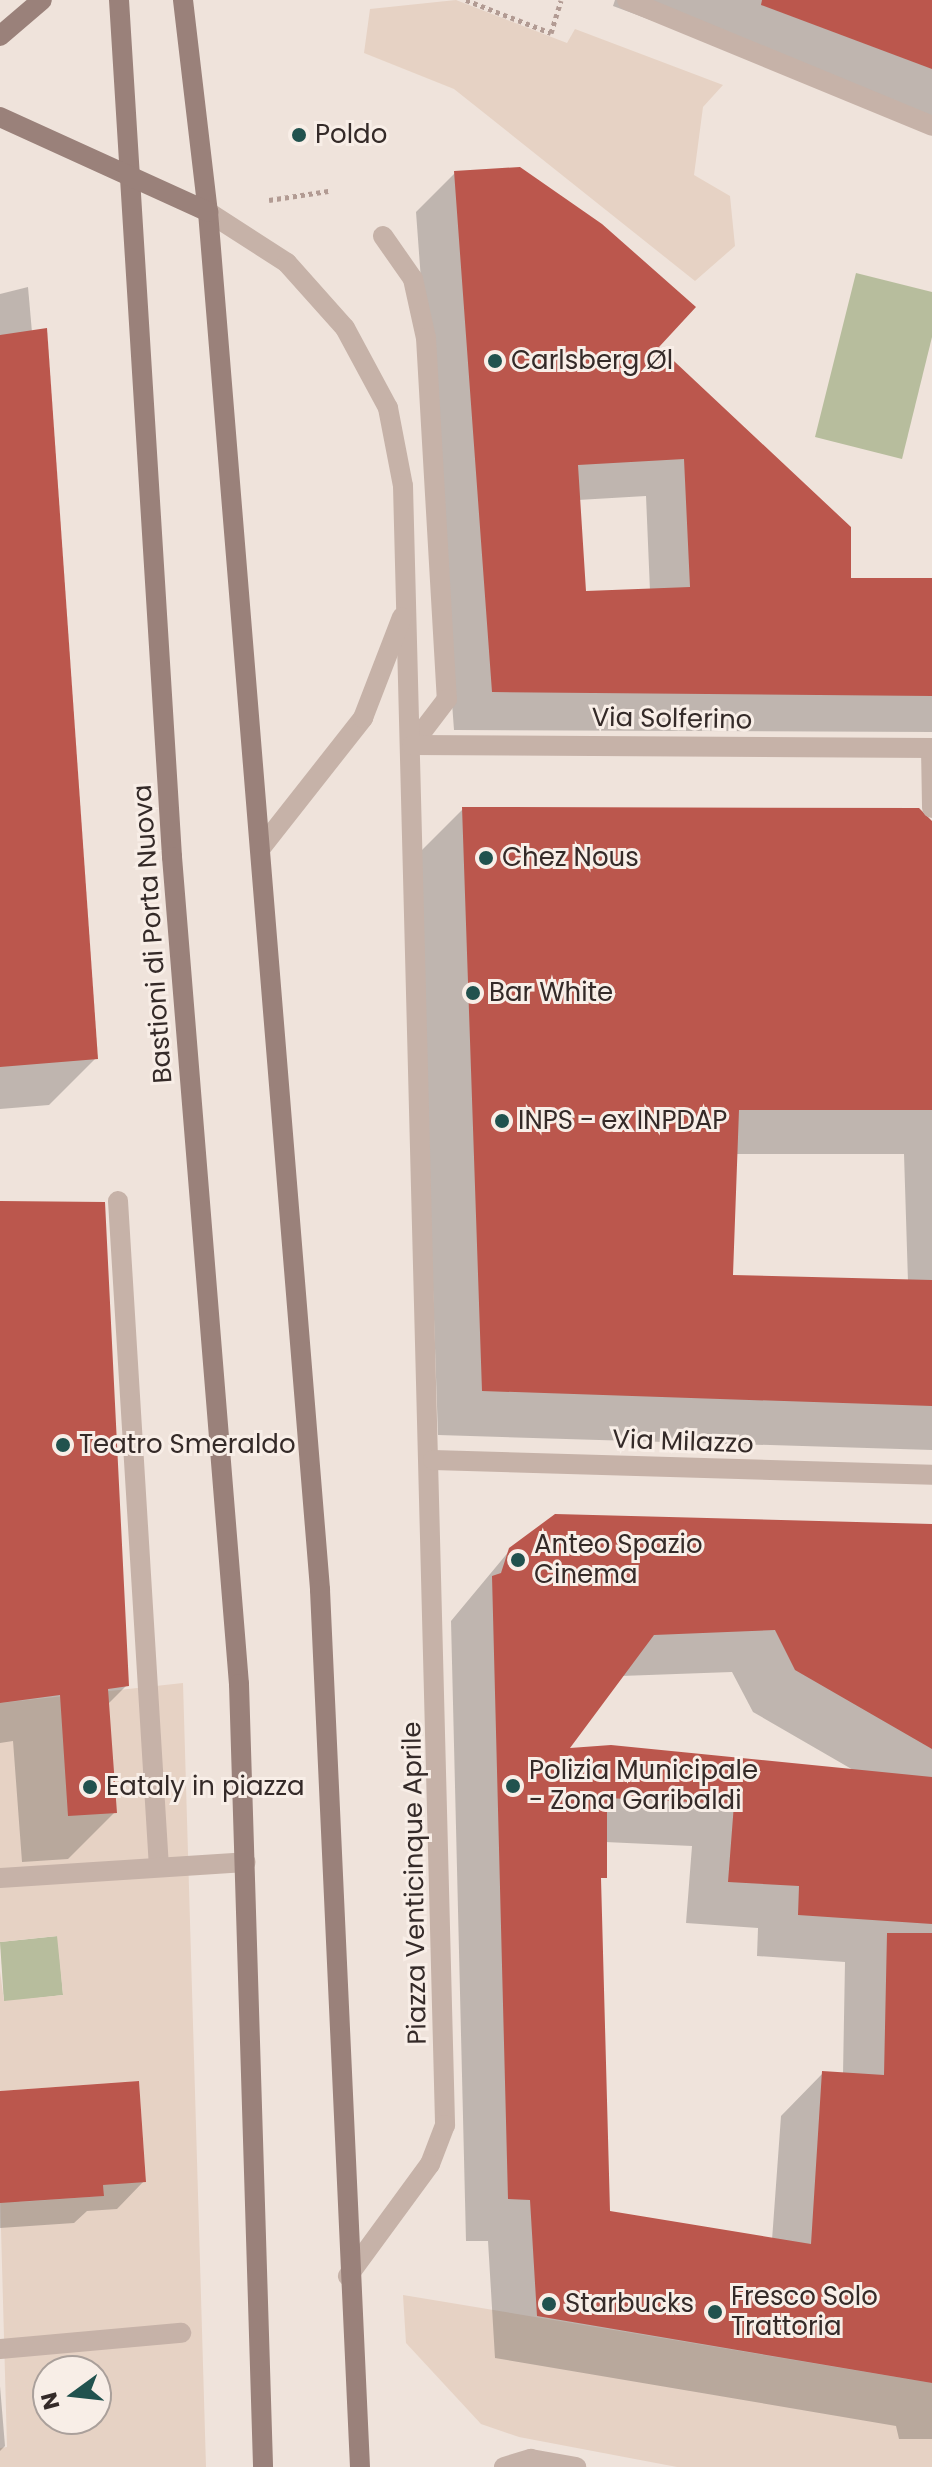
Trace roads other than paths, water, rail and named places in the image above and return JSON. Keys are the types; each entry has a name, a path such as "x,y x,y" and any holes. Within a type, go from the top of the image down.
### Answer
{"main road":[{"path":"0,36 42,0"},
{"name":"Bastioni di Porta Nuova","path":"119,0 172,857 239,1684 245,1862"},
{"path":"183,0 208,212 327,1699 348,2276 360,2467"},
{"path":"0,117 208,212"},
{"path":"245,1862 263,2467"}],"street":[{"path":"627,0 932,126"},
{"path":"208,212 287,263 369,368 397,446 408,590 433,1460"},
{"path":"383,236 413,279 426,338 447,699 412,745"},
{"path":"260,849 363,718 408,590"},
{"name":"Via Solferino","path":"412,745 932,748"},
{"path":"932,748 932,808"},
{"path":"118,1201 159,1867"},
{"name":"Via Milazzo","path":"433,1460 932,1475"},
{"name":"Piazza Venticinque Aprile","path":"348,2276 430,2164 445,2125 433,1460"},
{"path":"0,1878 245,1862"},
{"path":"0,2349 181,2333"},
{"path":"504,2467 531,2459 576,2467"}],"place":[{"name":"Poldo","path":"299,135"},
{"name":"Carlsberg Øl","path":"495,361"},
{"name":"Chez Nous","path":"486,858"},
{"name":"Bar White","path":"473,993"},
{"name":"INPS - ex INPDAP","path":"502,1121"},
{"name":"Teatro Smeraldo","path":"63,1445"},
{"name":"Anteo Spazio Cinema","path":"518,1560"},
{"name":"Polizia Municipale - Zona Garibaldi","path":"513,1786"},
{"name":"Eataly in piazza","path":"90,1787"},
{"name":"Starbucks","path":"549,2304"},
{"name":"Fresco Solo Trattoria","path":"715,2312"}]}
